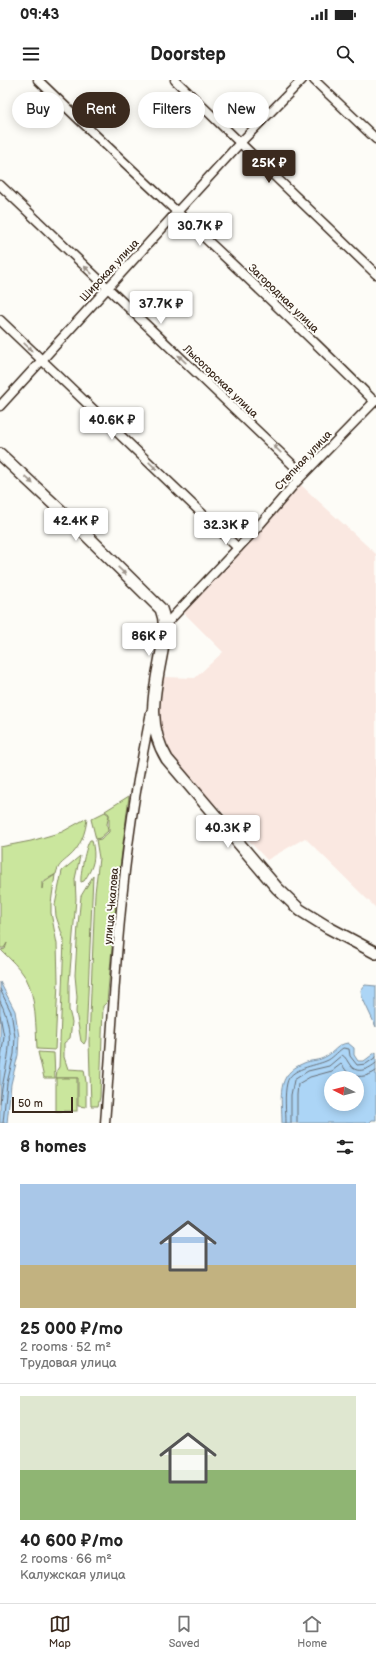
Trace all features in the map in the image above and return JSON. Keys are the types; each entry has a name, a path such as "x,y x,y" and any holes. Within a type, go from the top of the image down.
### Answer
{"main road":[{"path":"0,454 161,609 166,624 155,694 154,725 158,744 167,759 277,888 300,910 329,928 376,953"}],"street":[{"name":"Загородная улица","path":"38,80 375,400"},
{"path":"175,80 376,274"},
{"name":"Широкая улица","path":"0,406 240,143 302,80"},
{"path":"314,80 376,139"},
{"name":"Лысогорская улица","path":"0,185 294,466 298,480"},
{"path":"0,320 238,548"},
{"name":"Степная улица","path":"166,624 200,590 256,529 298,480 375,400"},
{"name":"улица Чкалова","path":"105,1123 114,991 125,870 133,813 155,694"}],"shaded area":[{"path":"301,485 376,554 376,908 305,838 267,860 195,783 168,750 160,733 159,719 163,677 195,678 223,652 183,612"}],"green space":[{"path":"129,796 118,883 107,1002 103,1006 100,1097 98,1106 91,1106 89,1042 95,893 99,858 96,840 101,839 109,832 109,814 105,811"},
{"path":"105,812 109,815 107,824 108,831 100,838 96,839 91,819"},
{"path":"87,818 84,834 76,849 61,864 56,874 42,882 42,889 43,883 55,875 51,913 57,944 58,981 55,1050 37,1049 34,1003 29,985 20,970 1,950 5,949 7,943 4,948 0,948 0,847 31,841 62,832"},
{"path":"90,840 92,840 93,846 93,862 84,881 81,882 81,873"},
{"path":"80,856 75,879 76,899 69,983 69,1010 72,1022 70,1038 64,1043 64,1057 68,1069 84,1070 86,1082 86,1107 78,1106 78,1078 56,1078 59,1067 64,940 56,916 55,905 62,871"},
{"path":"93,876 86,1040 84,1044 81,1041 76,1012 77,997 75,975 81,896"},
{"path":"38,1052 54,1053 55,1078 44,1078"},
{"path":"56,1078 77,1078 77,1111 56,1111"}],"water":[{"path":"0,982 15,1011 19,1037 18,1055 11,1084 7,1123 0,1123"},
{"path":"365,985 376,986 376,1027 362,997 361,990"},
{"path":"348,1043 354,1048 354,1055 358,1061 364,1061 376,1052 376,1120 372,1120 369,1123 282,1123 281,1095 284,1080 288,1074 304,1063 323,1058 338,1047"}]}
